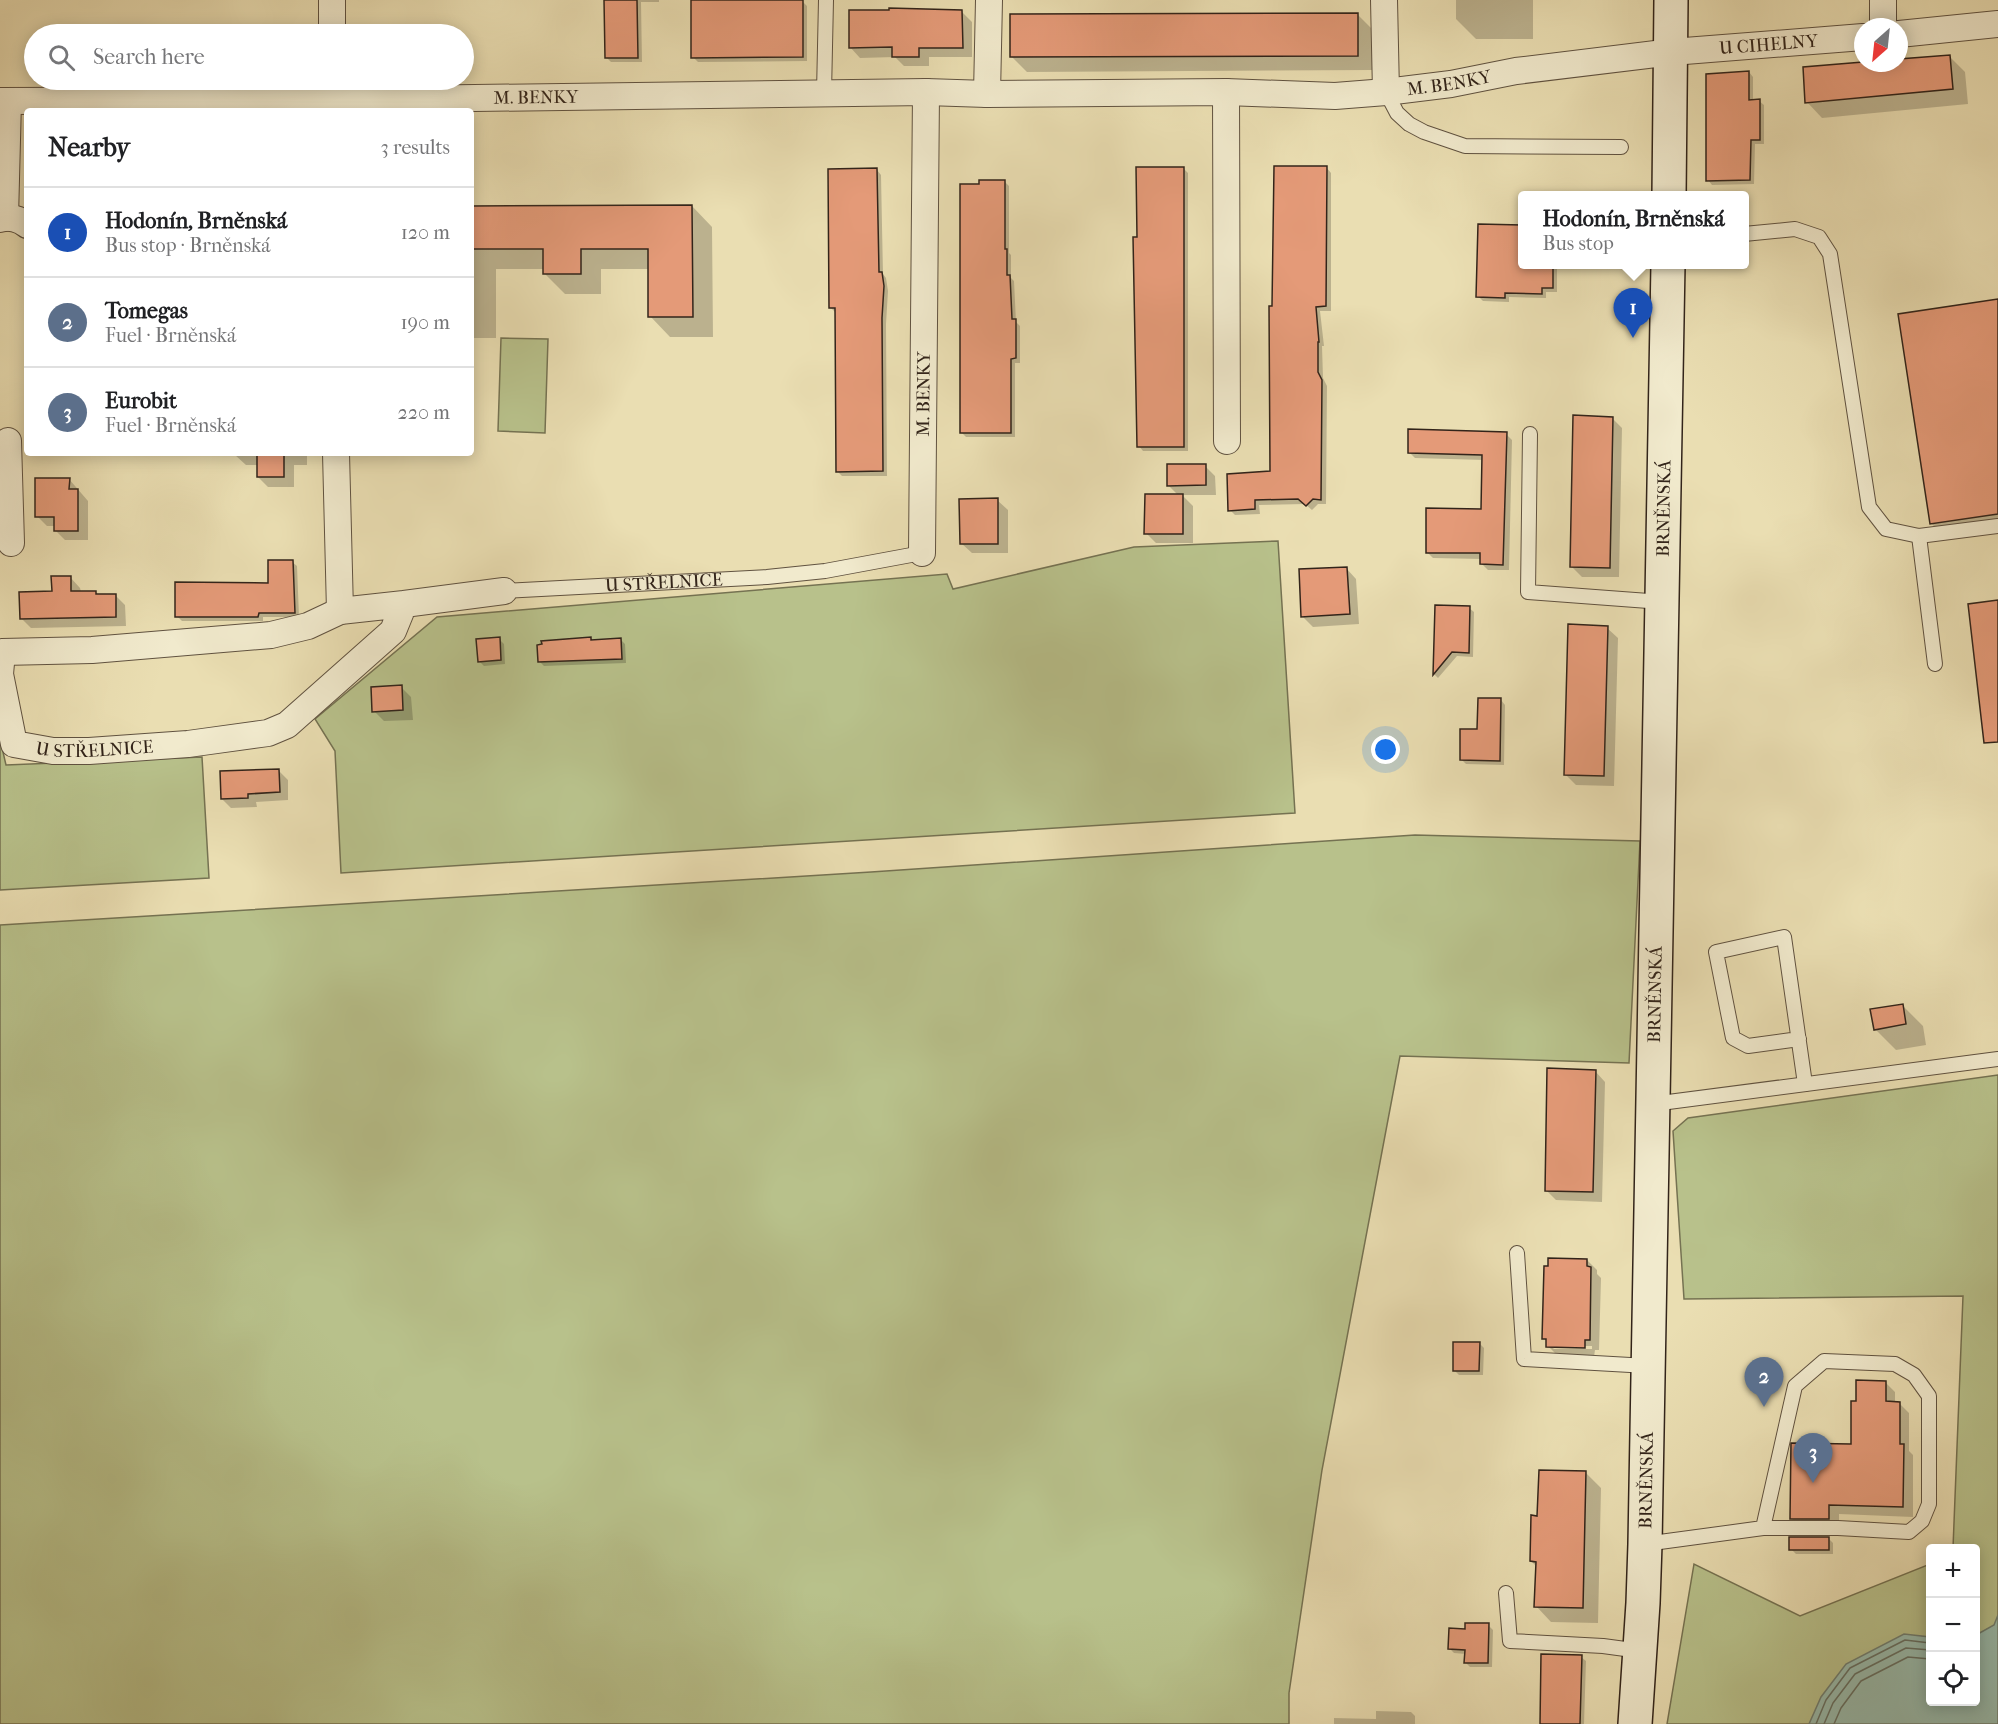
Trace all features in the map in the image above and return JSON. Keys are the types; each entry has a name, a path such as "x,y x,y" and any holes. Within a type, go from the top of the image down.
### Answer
{"main road":[{"path":"1669,191 1671,0"},
{"name":"BRNĚNSKÁ","path":"1635,1724 1645,1544 1668,269"}],"street":[{"path":"332,0 332,24"},
{"path":"987,94 989,0"},
{"path":"1384,0 1386,92"},
{"path":"1883,0 1883,18"},
{"path":"1908,33 1998,24"},
{"name":"U CIHELNY","path":"1672,52 1854,39"},
{"name":"M. BENKY","path":"4,101 926,92 987,94 1226,92 1335,96 1451,84 1516,71 1672,52"},
{"name":"M. BENKY","path":"922,553 926,92"},
{"path":"1226,92 1227,441"},
{"path":"4,101 11,221"},
{"path":"11,543 12,439"},
{"path":"336,456 340,611"},
{"name":"U STŘELNICE","path":"404,604 393,631 287,725 268,733 188,744 77,751 53,751 14,744 0,674 1,648 92,650 271,635 308,626 340,611 504,591"}],"lane":[{"path":"824,93 826,0"},
{"path":"1386,92 1397,113 1409,124 1424,132 1465,146 1621,147"},
{"path":"1749,234 1795,229 1819,237 1830,254 1869,507 1886,530 1919,536 1998,526"},
{"path":"1530,434 1528,592 1662,602"},
{"path":"1919,536 1935,664"},
{"name":"U STŘELNICE","path":"504,591 767,577 825,571 922,553"},
{"path":"1799,1039 1748,1046 1733,1038 1716,952 1784,937 1799,1039 1805,1084"},
{"path":"1653,1104 1998,1059"},
{"path":"1517,1253 1524,1359 1648,1366"},
{"path":"1645,1544 1763,1528 1838,1528 1909,1532 1922,1521 1929,1504 1929,1396 1914,1375 1894,1364 1824,1361 1809,1372 1796,1386 1763,1528"},
{"path":"1506,1593 1510,1641 1603,1646 1640,1651"}],"green space":[{"path":"501,338 548,339 545,433 498,431"},
{"path":"1278,541 1295,813 341,873 335,751 315,719 437,617 947,574 953,589 1134,547"},
{"path":"0,739 6,765 202,757 209,878 0,890"},
{"path":"1415,835 1640,841 1629,1063 1400,1056 1322,1470 1289,1693 1289,1724 0,1724 0,925 871,872"},
{"path":"1998,1075 1998,1724 1667,1724 1694,1564 1800,1616 1926,1566 1926,1706 1980,1706 1980,1544 1953,1544 1963,1296 1684,1299 1673,1131 1688,1118"}],"water":[{"path":"1998,1615 1998,1724 1809,1724 1821,1697 1846,1664 1904,1634 1926,1637 1926,1706 1980,1706 1980,1633 1994,1625"}],"building":[{"path":"604,0 637,0 638,58 605,58"},
{"path":"691,0 803,0 803,57 691,58"},
{"path":"889,8 962,10 963,48 919,48 919,57 892,57 892,47 849,48 849,10 889,10"},
{"path":"1358,13 1358,56 1010,57 1010,14"},
{"path":"1950,55 1953,89 1805,103 1803,67 1854,63 1854,72 1908,72 1908,58"},
{"path":"1749,71 1749,100 1760,99 1760,140 1751,140 1750,180 1706,181 1706,74"},
{"path":"1274,166 1327,166 1326,306 1316,307 1319,342 1318,372 1322,380 1321,500 1313,499 1306,506 1298,499 1255,500 1255,509 1228,511 1227,474 1270,471 1269,306 1272,306"},
{"path":"1136,167 1184,167 1184,447 1137,447 1133,237 1137,237"},
{"path":"877,168 879,272 882,272 884,286 882,318 883,471 836,472 835,308 829,308 828,169"},
{"path":"979,180 1005,180 1007,275 1010,275 1012,319 1016,319 1016,358 1011,359 1011,433 960,433 960,184 979,184"},
{"path":"692,205 693,317 648,317 648,249 581,249 581,274 543,274 543,249 474,249 474,206"},
{"path":"1478,224 1518,225 1518,269 1553,269 1553,288 1542,288 1542,294 1505,293 1505,298 1476,297"},
{"path":"1998,299 1998,514 1930,524 1898,314"},
{"path":"1573,415 1613,417 1610,568 1570,567"},
{"path":"1408,429 1507,432 1503,565 1480,564 1480,553 1426,553 1426,508 1481,509 1482,455 1408,453"},
{"path":"257,456 284,456 284,477 257,477"},
{"path":"1167,464 1206,464 1206,485 1167,486"},
{"path":"35,478 70,478 69,489 78,489 78,531 54,531 54,517 35,517"},
{"path":"1145,494 1183,494 1183,534 1144,534"},
{"path":"998,498 998,544 960,544 959,499"},
{"path":"268,560 293,560 295,613 259,613 258,617 175,617 175,582 268,583"},
{"path":"1347,567 1350,614 1301,617 1299,569"},
{"path":"51,576 71,576 71,591 116,594 116,617 20,619 19,592 52,591"},
{"path":"1998,600 1998,742 1984,743 1968,604"},
{"path":"1435,605 1470,606 1469,653 1452,652 1433,675"},
{"path":"1568,624 1608,626 1604,776 1564,775"},
{"path":"500,637 501,660 478,662 476,639"},
{"path":"591,637 591,640 621,638 622,659 538,662 537,645 542,644 541,641"},
{"path":"402,685 403,710 372,712 371,687"},
{"path":"1478,698 1501,698 1500,761 1460,760 1460,729 1477,729"},
{"path":"279,769 280,792 248,794 248,798 221,799 220,771"},
{"path":"1903,1004 1906,1024 1874,1030 1870,1009"},
{"path":"1547,1068 1596,1070 1593,1192 1545,1191"},
{"path":"1548,1258 1587,1259 1587,1266 1591,1267 1590,1340 1585,1340 1585,1348 1546,1347 1546,1339 1542,1339 1544,1266 1548,1266"},
{"path":"1453,1342 1480,1342 1479,1371 1453,1371"},
{"path":"1856,1380 1886,1381 1886,1401 1900,1402 1900,1444 1904,1444 1903,1507 1829,1505 1829,1519 1790,1519 1791,1443 1851,1444 1851,1401 1856,1401"},
{"path":"1539,1470 1586,1471 1583,1608 1534,1607 1536,1562 1530,1561 1531,1515 1537,1516"},
{"path":"1789,1537 1829,1537 1829,1550 1789,1550"},
{"path":"1465,1623 1489,1623 1488,1663 1464,1663 1465,1650 1448,1649 1449,1628 1465,1629"},
{"path":"1541,1654 1582,1655 1580,1724 1540,1724"}],"place":[{"name":"Hodonín, Brněnská","path":"1633,338"},
{"name":"Tomegas","path":"1764,1407"},
{"name":"Eurobit","path":"1813,1483"}]}
